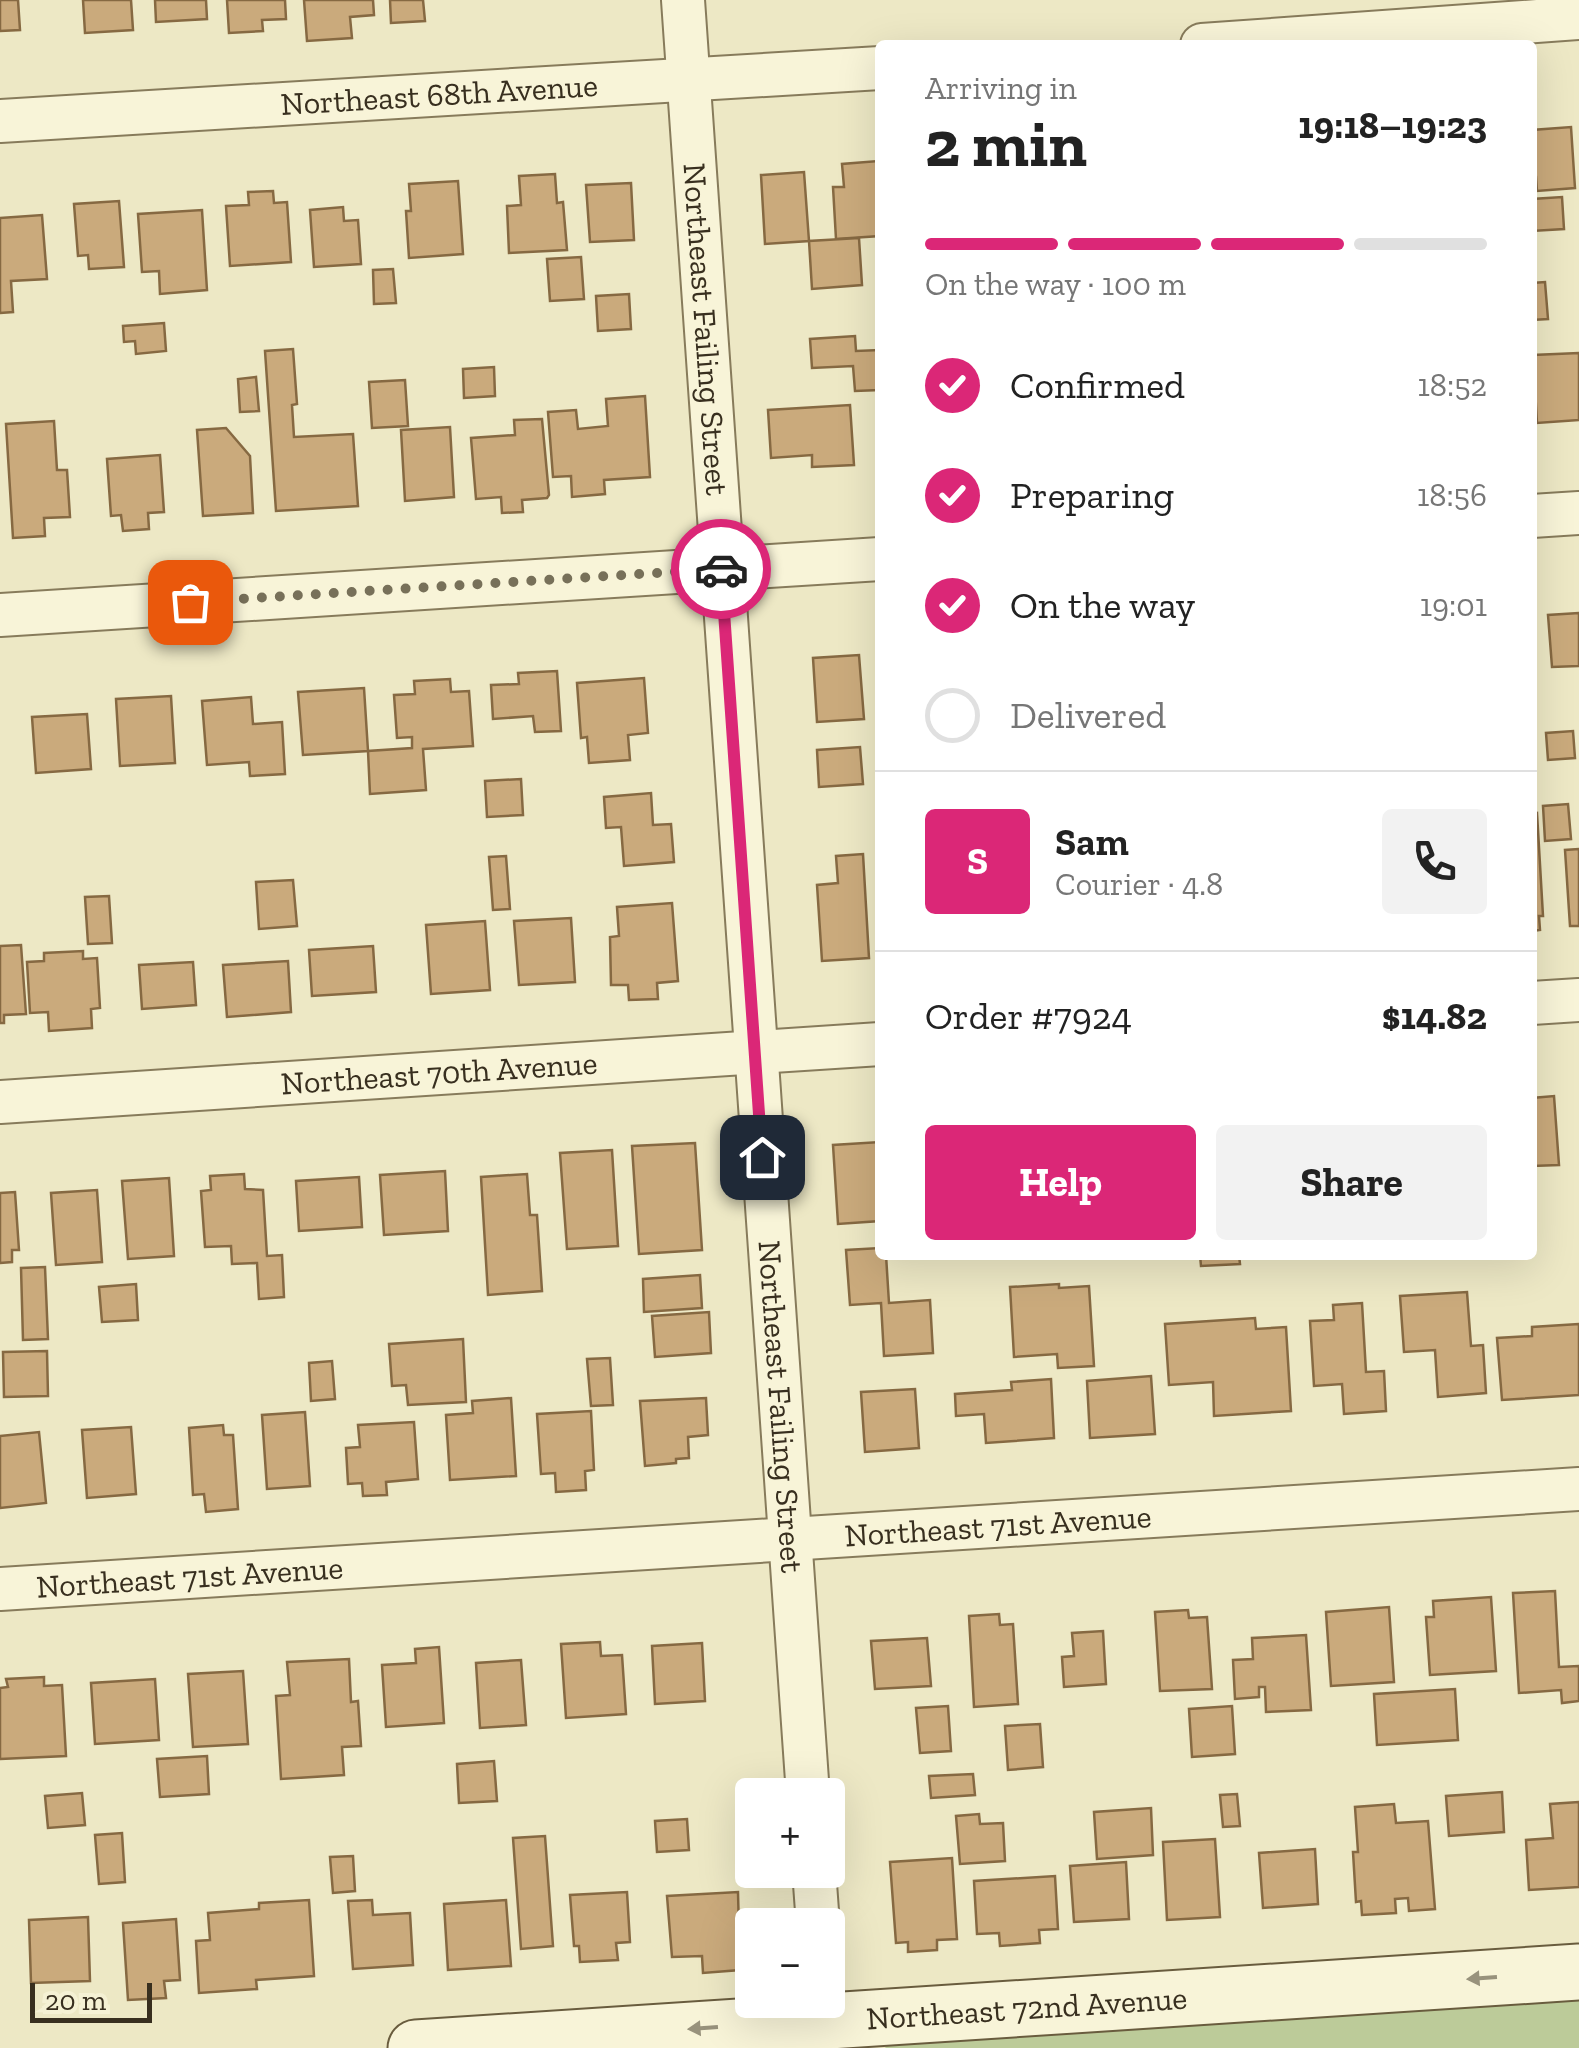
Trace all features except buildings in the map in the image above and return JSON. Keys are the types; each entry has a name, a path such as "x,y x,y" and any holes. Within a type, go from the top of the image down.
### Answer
{"street":[{"name":"Northeast Failing Street","path":"683,0 807,1778"},
{"path":"1272,40 1579,18"},
{"name":"Northeast 68th Avenue","path":"0,121 875,68"},
{"path":"1537,516 1579,512"},
{"path":"0,614 875,559"},
{"path":"1537,1003 1579,1000"},
{"name":"Northeast 70th Avenue","path":"0,1102 875,1044"},
{"name":"Northeast 71st Avenue","path":"0,1589 1579,1489"},
{"name":"Northeast 72nd Avenue","path":"416,2048 1579,1972"}],"green space":[{"path":"1579,1991 1579,2048 885,2048 892,2040"}],"way so far":[{"path":"190,602 721,569"}],"route":[{"path":"721,569 762,1157"}]}
